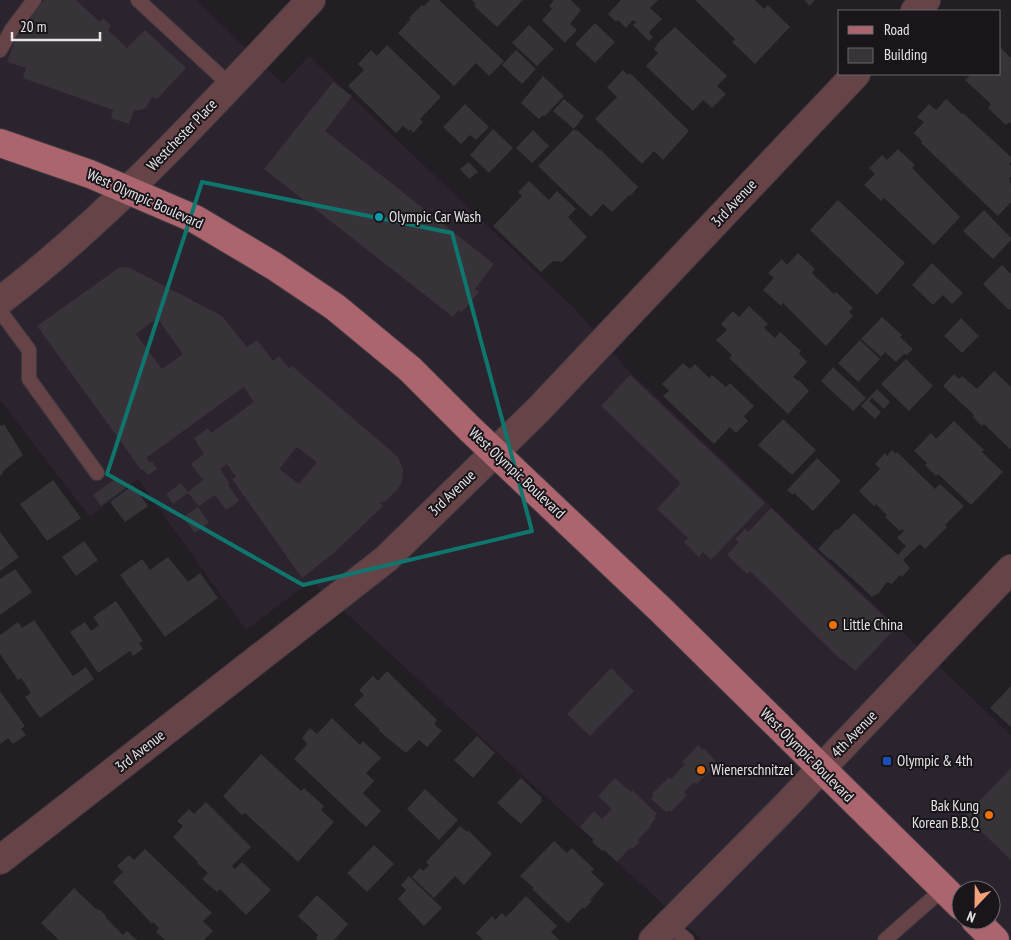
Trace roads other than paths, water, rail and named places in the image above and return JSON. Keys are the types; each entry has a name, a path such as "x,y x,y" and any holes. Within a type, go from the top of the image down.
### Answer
{"main road":[{"name":"West Olympic Boulevard","path":"0,143 90,174 195,219 274,266 335,307 410,369 661,610 951,896"},
{"path":"985,930 995,940"}],"street":[{"name":"Westchester Place","path":"0,301 58,254 181,139 311,0"},
{"path":"916,10 926,0"},
{"name":"3rd Avenue","path":"0,860 386,559 446,498 539,409 855,75"},
{"name":"4th Avenue","path":"669,935 822,768 1011,569"}],"lane":[{"path":"0,50 12,29 34,0"},
{"path":"138,0 230,86"},
{"path":"0,311 29,350 29,379 97,473"},
{"path":"885,940 951,898"}],"place":[{"name":"Olympic Car Wash","path":"379,217"},
{"name":"Little China","path":"833,625"},
{"name":"Olympic & 4th","path":"887,761"},
{"name":"Wienerschnitzel","path":"701,770"},
{"name":"Bak Kung Korean B.B.Q","path":"989,815"}]}
